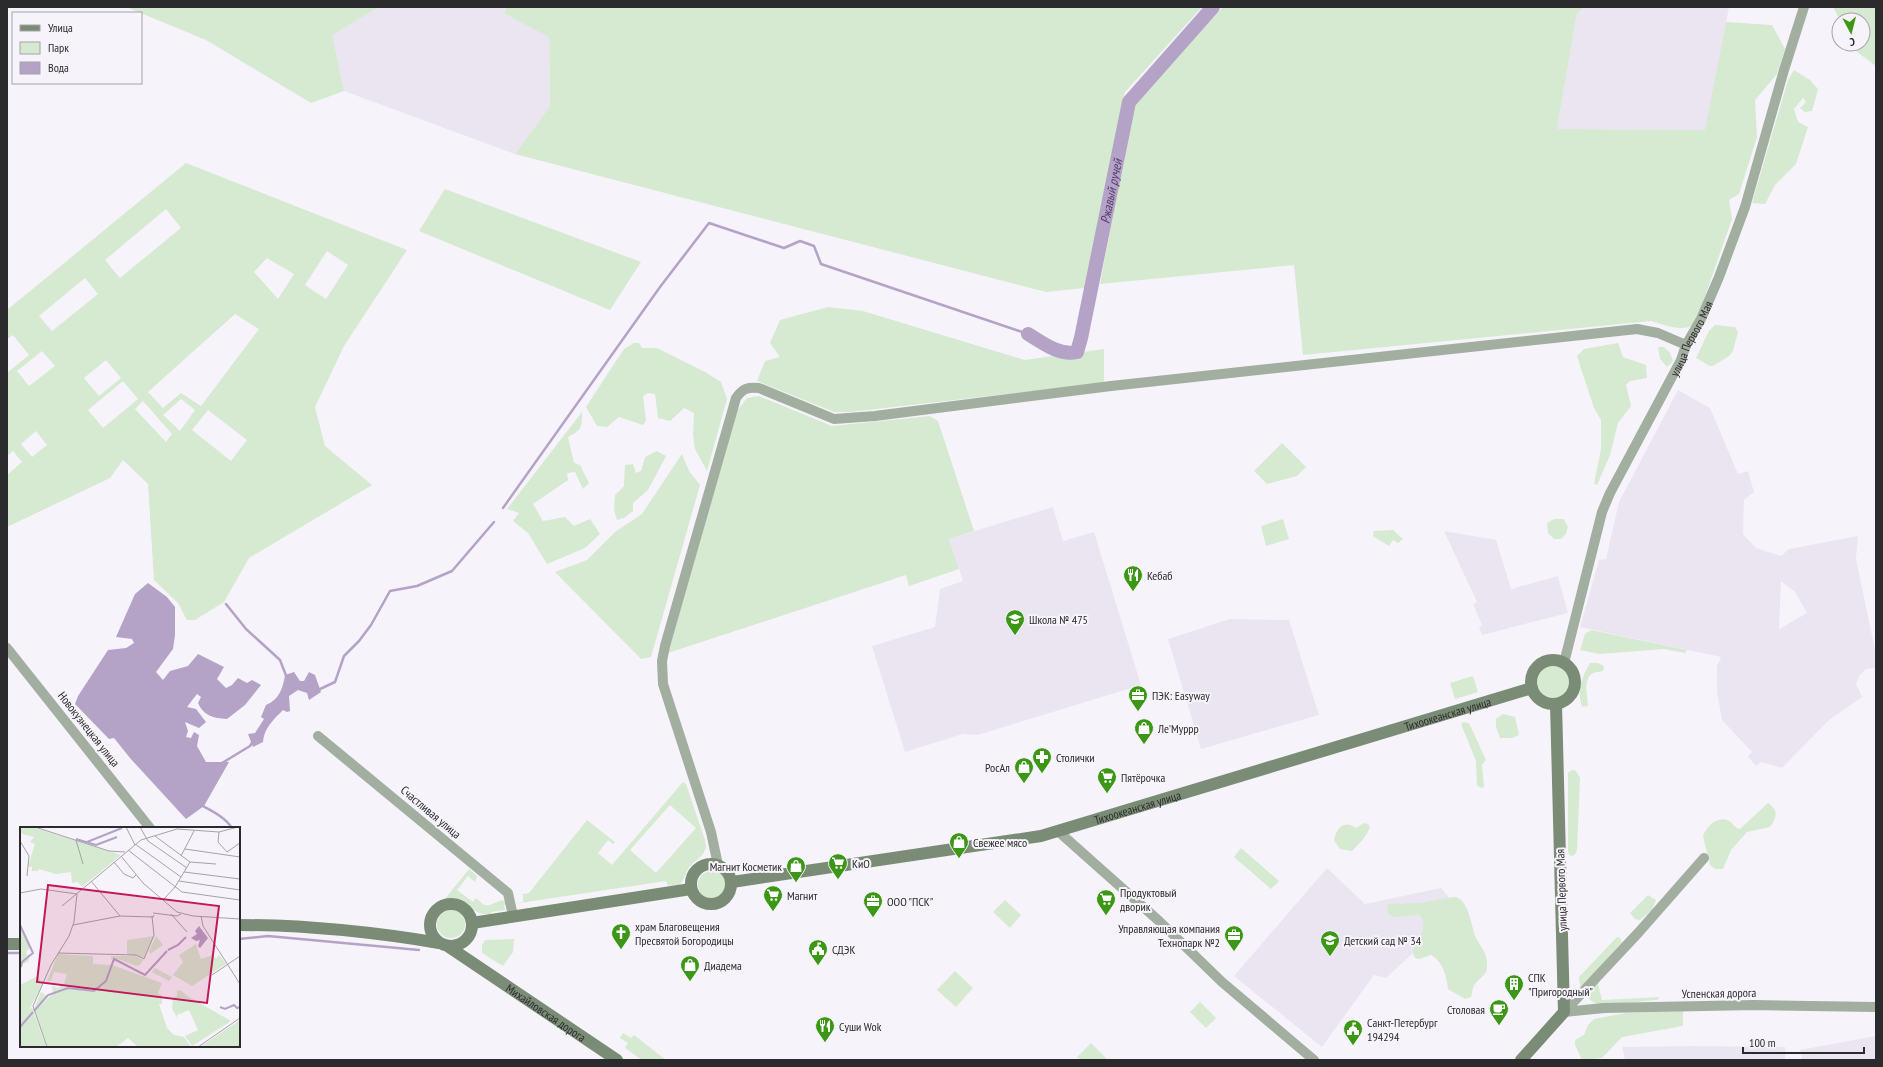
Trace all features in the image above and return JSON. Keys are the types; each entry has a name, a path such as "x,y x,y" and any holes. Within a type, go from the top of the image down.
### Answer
{"street":[{"name":"улица Первого Мая","path":"1564,663 1602,512 1610,493 1681,360 1686,345 1701,319 1719,277 1745,206 1784,70 1804,7"},
{"path":"718,864 711,832 663,684 662,661 664,646 736,398 742,390 750,387 759,388 834,419 883,415 1111,386 1637,329 1658,333 1686,345"},
{"name":"Новокузнецкая улица","path":"7,648 149,827"},
{"path":"1547,661 1564,663 1573,673 1575,686 1568,698 1556,704 1541,700 1532,688 1534,671 1547,661"},
{"name":"Тихоокеанская улица","path":"732,882 984,846 1059,832 1532,688"},
{"name":"улица Первого Мая","path":"1556,704 1564,1012"},
{"name":"Счастливая улица","path":"318,736 508,893 513,916"},
{"path":"1059,832 1159,921 1222,982 1314,1060"},
{"path":"1521,1060 1639,932 1704,858"},
{"path":"709,864 718,864 727,871 732,882 731,890 727,897 721,902 713,904 706,904 699,900 691,889 691,880 694,873 700,867 709,864"},
{"path":"472,923 691,889"},
{"path":"469,937 458,946 444,945 431,934 430,922 437,909 452,904 466,910 472,923 469,937 467,943 467,952 474,965"},
{"name":"Михайловская дорога","path":"396,936 413,933 430,922"},
{"name":"Михайловская дорога","path":"240,925 274,925 396,936 444,945 612,1059"},
{"path":"7,944 20,944"},
{"name":"Успенская дорога","path":"1564,1012 1604,1008 1754,1005 1876,1007"}],"shaded area":[{"path":"379,7 506,7 505,14 549,36 550,106 515,154 344,91 331,35"},
{"path":"1585,7 1729,7 1706,130 1557,129 1577,13"},
{"path":"1678,390 1710,408 1738,474 1748,471 1754,492 1744,500 1743,534 1756,548 1781,556 1789,549 1858,536 1856,559 1876,655 1876,668 1866,669 1859,676 1856,684 1862,697 1829,720 1782,768 1761,762 1756,766 1748,757 1752,752 1722,720 1717,692 1717,666 1721,657 1580,627 1599,560 1606,559 1619,502","holes":["1781,581 1795,592 1807,613 1779,629"]},
{"name":"Школа № 475","path":"1053,507 1063,541 1094,532 1141,685 978,735 963,734 905,752 872,646 935,627 940,589 963,581 949,539"},
{"path":"1444,531 1496,540 1511,589 1558,576 1568,613 1482,635 1479,627 1482,625 1473,604 1477,602"},
{"path":"1230,619 1289,620 1319,715 1201,749 1168,639"},
{"name":"Детский сад № 34","path":"1327,868 1365,904 1441,888 1460,910 1386,978 1374,975 1322,1047 1234,976"},
{"path":"1876,1036 1876,1060 1802,1060 1800,1050"},
{"path":"1622,1047 1785,1047 1785,1060 1625,1060"}],"green space":[{"path":"126,7 379,7 332,35 344,91 311,103 206,40 142,14 142,12"},
{"path":"506,7 1202,7 1125,92 1085,288 1046,292 515,154 550,106 549,37 505,14"},
{"path":"1223,7 1585,7 1577,13 1557,129 1705,130 1726,22 1772,25 1785,49 1777,74 1755,100 1757,137 1739,194 1729,200 1732,219 1697,319 1692,326 1682,328 1672,327 1651,321 1303,355 1294,265 1100,284 1133,106 1153,81"},
{"path":"1833,7 1876,7 1876,66 1857,52 1871,52 1871,12 1836,12"},
{"path":"1794,70 1810,80 1818,89 1812,111 1805,112 1800,108 1806,102 1803,98 1794,109 1798,122 1808,127 1796,164 1775,185 1765,204 1752,203 1788,80"},
{"path":"186,163 407,250 344,346 315,407 325,446 372,485 249,558 224,602 195,620 187,620 178,603 154,580 148,484 123,460 110,478 7,527 7,475 22,462 13,451 7,456 7,373 29,355 13,335 7,339 7,310","holes":["166,209 181,228 120,278 105,260","327,251 348,265 326,299 305,285","267,258 294,274 278,299 254,272","85,278 98,294 52,331 39,316","235,314 259,329 201,406 181,393 163,408 148,392","42,351 55,366 29,386 17,371","106,360 121,378 99,396 84,378","123,381 138,399 103,428 88,410","181,399 195,410 180,431 163,415","143,401 172,434 166,442 135,409","208,410 247,440 231,461 192,430","36,431 47,445 32,457 21,444"]},
{"path":"445,189 641,262 610,310 419,231"},
{"path":"828,307 863,311 1025,360 1104,349 1104,383 850,412 834,412 757,381 765,361 780,357 770,343 780,320"},
{"path":"1715,325 1735,327 1738,332 1733,351 1729,356 1713,366 1710,366 1696,358 1709,331"},
{"path":"634,343 639,343 642,348 657,348 705,372 721,382 727,399 707,471 695,449 693,435 694,413 684,408 670,421 658,418 655,394 648,393 643,396 646,421 643,425 619,417 607,427 597,426 586,407 624,349"},
{"path":"1618,343 1623,357 1646,365 1647,378 1630,381 1626,385 1631,406 1618,423 1610,455 1597,485 1594,484 1601,449 1601,420 1594,408 1577,356 1584,349"},
{"path":"1658,347 1664,347 1670,353 1673,361 1667,367 1660,359"},
{"path":"759,396 832,426 930,416 938,421 974,531 949,539 959,569 909,586 906,575 668,653 736,412 747,398"},
{"path":"582,412 582,421 579,430 568,437 574,463 580,465 589,483 583,489 575,472 567,473 568,480 533,504 543,521 565,517 574,526 590,519 600,534 585,548 547,564 528,533 513,521 519,513 507,509"},
{"path":"1282,443 1306,467 1297,476 1267,484 1254,471"},
{"path":"657,451 666,456 648,490 633,503 633,511 624,518 617,520 614,510 615,495 624,486 625,465 633,464 636,473 641,471 645,457"},
{"path":"682,454 689,471 700,485 651,657 641,659 555,572 587,560 615,532 642,514"},
{"path":"1283,519 1289,539 1266,546 1261,526"},
{"path":"1554,519 1564,519 1568,527 1566,534 1561,539 1554,539 1548,533 1547,523"},
{"path":"1393,530 1403,539 1398,543 1393,540 1389,546 1373,536 1374,531"},
{"path":"1591,630 1687,650 1685,653 1664,649 1600,654 1580,650 1585,634"},
{"path":"1590,663 1598,663 1604,666 1603,671 1593,673 1588,679 1586,688 1588,706 1582,707 1580,689 1584,674"},
{"path":"1550,665 1556,665 1565,670 1569,676 1569,688 1565,694 1556,699 1550,699 1541,694 1536,685 1536,679 1541,670"},
{"path":"1473,676 1478,692 1455,699 1450,683"},
{"path":"1503,714 1515,717 1519,735 1512,738 1500,738 1496,727 1496,719"},
{"path":"1464,722 1469,723 1486,760 1482,765 1484,787 1482,788 1477,786 1476,761 1461,724"},
{"path":"1572,770 1576,771 1580,778 1577,849 1573,856 1569,855 1568,851 1568,773"},
{"path":"683,782 686,784 706,847 703,854 689,867 679,885 668,886 666,881 513,904 523,902 523,894 529,893 587,820 615,842 613,844 608,840 598,853 612,865","holes":["670,805 696,828 656,873 630,850"]},
{"path":"1768,803 1772,806 1776,814 1770,827 1747,832 1731,850 1723,869 1715,869 1710,865 1703,836 1709,826 1716,821 1723,819 1729,821 1740,829"},
{"path":"1364,823 1368,824 1370,827 1365,837 1357,846 1352,851 1340,849 1334,840 1339,829 1343,825 1351,825 1356,828"},
{"path":"1241,848 1279,881 1271,889 1234,857"},
{"path":"469,869 477,876 475,882 468,876 457,890 473,902 476,898 484,905 490,905 503,900 506,901 508,904 504,905 505,910 491,912 491,914 484,914 473,910 457,900 444,900"},
{"path":"712,871 722,875 726,885 722,895 712,899 702,895 698,885 702,875"},
{"path":"1648,895 1656,900 1652,910 1640,920 1635,919 1630,913"},
{"path":"1454,897 1464,903 1467,908 1475,935 1485,952 1487,959 1485,973 1474,985 1471,997 1465,999 1448,989 1447,979 1439,961 1431,955 1419,959 1415,958 1413,954 1414,943 1422,934 1424,927 1420,915 1393,917 1387,912 1388,904 1419,903"},
{"path":"1005,900 1021,915 1010,928 993,912"},
{"path":"451,910 461,914 465,924 461,934 451,938 441,934 437,924 441,914"},
{"path":"1617,937 1620,938 1622,942 1595,972 1602,1000 1660,997 1657,1000 1601,1005 1590,1000 1584,993 1580,985 1579,977"},
{"path":"514,939 513,952 503,966 482,953 482,945 485,940"},
{"path":"955,971 973,988 956,1007 937,990"},
{"path":"1200,1002 1216,1018 1206,1028 1190,1012"},
{"path":"1683,1011 1683,1026 1622,1037 1602,1058 1582,1060 1575,1045 1575,1040 1584,1035 1588,1025 1594,1019 1626,1013"},
{"path":"623,1033 631,1038 634,1035 666,1060 642,1060 625,1048 628,1043 620,1038"},
{"path":"1091,1043 1108,1060 1080,1060 1077,1057"}],"water":[{"path":"148,583 167,597 175,607 175,635 173,649 156,672 163,680 170,671 188,666 198,654 224,667 217,679 226,688 232,685 238,678 247,683 252,680 261,685 245,705 227,719 217,718 206,714 198,703 201,697 197,694 187,707 196,709 206,722 199,728 185,722 188,731 186,737 191,738 194,732 199,735 197,746 206,762 229,762 204,806 186,819 130,758 114,738 109,739 75,704 78,696 108,650 126,648 134,643 132,639 116,637 135,594"},
{"path":"294,672 300,681 304,681 309,672 315,675 321,692 309,700 307,693 298,690 289,696 290,711 287,712 283,710 267,728 263,742 253,747 248,734 255,733 264,719 261,717 266,705 274,700 280,693 285,675"}],"waterway":[{"name":"Ржавый ручей","path":"1028,334 1051,348 1070,353 1077,352 1129,102 1213,7"},
{"path":"503,508 660,287 709,223 784,248 800,241 814,246 821,264 1028,334"},
{"path":"318,690 335,682 344,656 359,641 371,625 390,591 417,586 452,571 494,522"},
{"path":"226,604 246,629 280,660 287,678"},
{"path":"222,763 250,746 253,741"},
{"path":"201,805 222,817 231,827"},
{"path":"240,939 268,936 419,950"},
{"path":"7,953 20,953"}],"place":[{"name":"Кебаб","path":"1133,592"},
{"name":"Школа № 475","path":"1015,636"},
{"name":"ПЭК: Easyway","path":"1138,712"},
{"name":"Ле'Муррр","path":"1144,745"},
{"name":"Столички","path":"1042,774"},
{"name":"РосАл","path":"1024,784"},
{"name":"Пятёрочка","path":"1107,794"},
{"name":"Свежее мясо","path":"959,859"},
{"name":"КиО","path":"838,880"},
{"name":"Магнит Косметик","path":"796,883"},
{"name":"Магнит","path":"773,912"},
{"name":"Продуктовый дворик","path":"1106,916"},
{"name":"ООО \"ПСК\"","path":"873,918"},
{"name":"храм Благовещения Пресвятой Богородицы","path":"621,950"},
{"name":"Управляющая компания Технопарк №2","path":"1234,952"},
{"name":"Детский сад № 34","path":"1330,957"},
{"name":"СДЭК","path":"818,966"},
{"name":"Диадема","path":"690,982"},
{"name":"СПК \"Пригородный\"","path":"1514,1001"},
{"name":"Столовая","path":"1499,1026"},
{"name":"Суши Wok","path":"825,1043"},
{"name":"Санкт-Петербург 194294","path":"1353,1046"}]}
